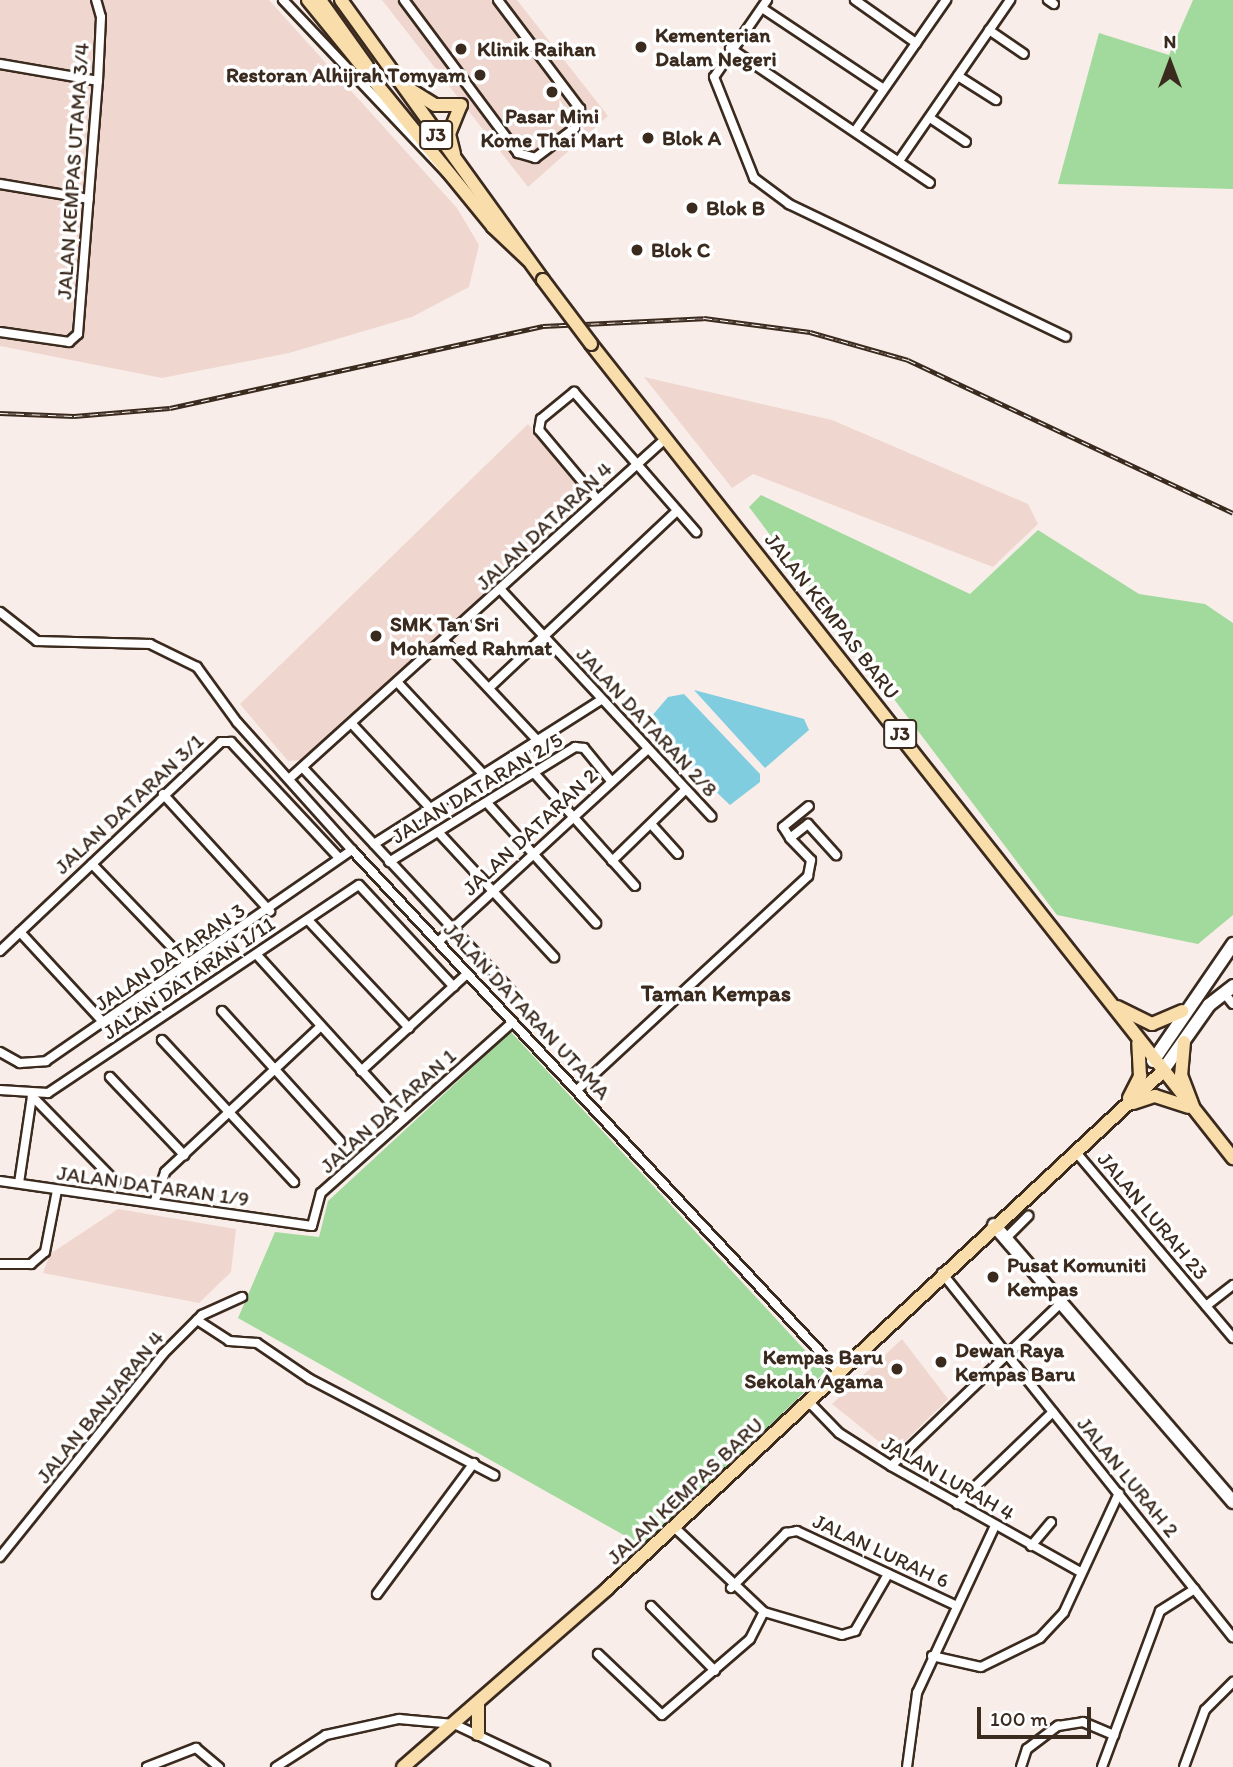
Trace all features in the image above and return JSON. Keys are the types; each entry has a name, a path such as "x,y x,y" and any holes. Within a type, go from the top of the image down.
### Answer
{"main road":[{"name":"JALAN KEMPAS BARU","path":"308,0 511,248 531,262"},
{"path":"320,0 364,57 369,77"},
{"name":"JALAN KEMPAS BARU","path":"343,2 478,193 591,344 1108,1000 1157,1067 1233,1158"},
{"path":"396,74 428,103 461,105 449,142 478,193"},
{"path":"1108,1000 1140,1023 1160,1024 1182,1011"},
{"path":"1120,1110 1140,1076 1137,1040"},
{"path":"1184,1042 1181,1075 1195,1112"},
{"name":"JALAN KEMPAS BARU","path":"403,1767 674,1527 809,1402 1073,1148 1140,1094 1157,1067"},
{"path":"1120,1110 1155,1096 1195,1112"},
{"path":"478,1703 478,1734"}],"street":[{"name":"JALAN KEMPAS UTAMA 3/4","path":"0,332 69,342 78,334 99,81 101,17 96,0"},
{"name":"JALAN KEMPAS BARU","path":"283,0 443,177 455,180"},
{"path":"404,0 475,96 527,158 543,154 580,120 580,109 498,0"},
{"path":"855,0 916,43"},
{"path":"855,131 945,0"},
{"path":"899,161 1010,0"},
{"path":"884,89 764,4 716,68 714,83 741,157 764,187 1066,337"},
{"path":"989,30 1024,54"},
{"path":"730,48 930,183"},
{"path":"0,64 99,81"},
{"path":"958,76 996,100"},
{"path":"461,105 475,96"},
{"path":"930,118 966,142"},
{"path":"0,184 89,199"},
{"path":"597,499 539,430 557,403 579,394 676,513 696,532"},
{"name":"JALAN DATARAN 4","path":"290,778 304,769 665,439"},
{"path":"489,688 676,513"},
{"name":"JALAN DATARAN 2/8","path":"501,590 711,816"},
{"name":"JALAN DATARAN UTAMA","path":"0,612 37,641 150,644 197,667 352,850 839,1372"},
{"path":"444,640 539,742"},
{"path":"398,682 485,776"},
{"path":"374,844 539,742 601,700"},
{"path":"352,724 430,808"},
{"name":"JALAN DATARAN 3/1","path":"0,951 221,742 231,742 339,858"},
{"name":"JALAN DATARAN 2/5","path":"389,862 440,834 580,747 611,781"},
{"name":"JALAN DATARAN 2","path":"439,942 647,750"},
{"path":"304,769 451,930 515,995"},
{"path":"535,774 571,818 635,886"},
{"path":"612,861 685,790"},
{"path":"163,794 270,911"},
{"path":"488,804 531,855 596,923"},
{"path":"577,1090 808,876 811,860 783,827 809,806"},
{"path":"651,824 678,854"},
{"path":"790,838 808,824 835,855"},
{"path":"440,834 495,890 554,957"},
{"name":"JALAN DATARAN 3","path":"0,1052 20,1063 46,1061 270,911 352,850"},
{"path":"92,864 189,965"},
{"name":"JALAN DATARAN 1/11","path":"32,1096 48,1093 308,920 362,888 454,987"},
{"path":"308,920 409,1028"},
{"path":"20,932 104,1023"},
{"path":"1157,1067 1182,1011 1233,944"},
{"path":"257,955 405,1118"},
{"path":"361,1071 467,974"},
{"path":"1157,1067 1184,1042 1229,989"},
{"path":"1229,989 1233,1004"},
{"path":"222,1011 340,1141"},
{"name":"JALAN DATARAN 1","path":"301,1226 317,1224 321,1193 513,1022"},
{"path":"153,1203 165,1172 320,1027"},
{"path":"162,1040 294,1182"},
{"path":"110,1077 184,1155"},
{"path":"0,1090 32,1096 116,1182"},
{"path":"19,1184 32,1096"},
{"name":"JALAN LURAH 23","path":"1073,1148 1233,1338"},
{"name":"JALAN DATARAN 1/9","path":"0,1181 301,1226"},
{"path":"2,1267 31,1264 45,1252 57,1190"},
{"path":"1005,1239 1028,1216"},
{"path":"994,1225 1194,1453 1233,1502"},
{"name":"JALAN LURAH 2","path":"942,1273 1231,1631"},
{"name":"JALAN LURAH 23","path":"1206,1306 1233,1285"},
{"name":"JALAN BANJARAN 4","path":"0,1558 197,1320 242,1297"},
{"path":"891,1466 1004,1351 1062,1302"},
{"path":"197,1320 229,1340 257,1343 310,1379 494,1475"},
{"name":"JALAN LURAH 4","path":"809,1402 839,1433 891,1466 1079,1572"},
{"path":"957,1504 1054,1412"},
{"path":"377,1594 474,1463"},
{"path":"932,1656 964,1665 998,1663 1054,1624 1119,1493"},
{"path":"1031,1546 1051,1522"},
{"path":"907,1767 917,1693 955,1605 995,1526"},
{"path":"674,1527 731,1588 764,1612 849,1635 888,1574"},
{"name":"JALAN LURAH 6","path":"731,1588 791,1531 955,1605"},
{"path":"1102,1767 1160,1611 1195,1589"},
{"path":"651,1606 715,1671"},
{"path":"598,1654 662,1715 750,1639 764,1612"},
{"path":"1184,1767 1205,1710 1233,1682"},
{"path":"276,1767 299,1749 355,1725 399,1719 454,1724 545,1767"},
{"path":"1021,1767 1027,1749 1058,1726 1083,1722 1114,1735"},
{"path":"147,1767 196,1748 219,1767"}],"shaded area":[{"path":"0,0 269,0 457,208 479,245 469,287 412,317 289,353 162,378 0,346"},
{"path":"382,0 517,0 608,116 528,187"},
{"path":"644,377 832,420 1028,504 1038,524 993,567 753,474 732,488"},
{"name":"SMK Tan Sri Mohamed Rahmat","path":"528,424 591,495 308,760 288,761 240,704"},
{"path":"118,1209 236,1229 231,1272 199,1303 43,1273 50,1254"},
{"name":"Kempas Baru Sekolah Agama","path":"902,1339 948,1399 893,1453 832,1404"}],"green space":[{"path":"1193,0 1233,0 1233,189 1058,184 1099,33 1169,55"},
{"path":"761,495 970,594 1038,530 1139,594 1205,604 1233,623 1233,915 1198,944 1057,915 749,507"},
{"path":"511,1032 825,1372 645,1547 238,1318 275,1232 319,1237 328,1201"}],"water":[{"path":"694,690 804,719 809,730 765,768"},
{"path":"684,694 760,774 760,782 730,805 645,724 668,697"}],"railway":[{"path":"0,413 74,416 170,408 543,326 704,318 810,332 908,360 1233,513"}],"place":[{"name":"Kementerian Dalam Negeri","path":"641,47"},
{"name":"Klinik Raihan","path":"461,49"},
{"name":"Restoran Alhijrah Tomyam","path":"480,75"},
{"name":"Pasar Mini Kome Thai Mart","path":"552,92"},
{"name":"Blok A","path":"648,138"},
{"name":"Blok B","path":"692,208"},
{"name":"Blok C","path":"637,250"},
{"name":"SMK Tan Sri Mohamed Rahmat","path":"376,636"},
{"name":"Pusat Komuniti Kempas","path":"993,1277"},
{"name":"Dewan Raya Kempas Baru","path":"941,1362"},
{"name":"Kempas Baru Sekolah Agama","path":"897,1369"}],"district":[{"name":"Taman Kempas","path":"716,993"}]}
